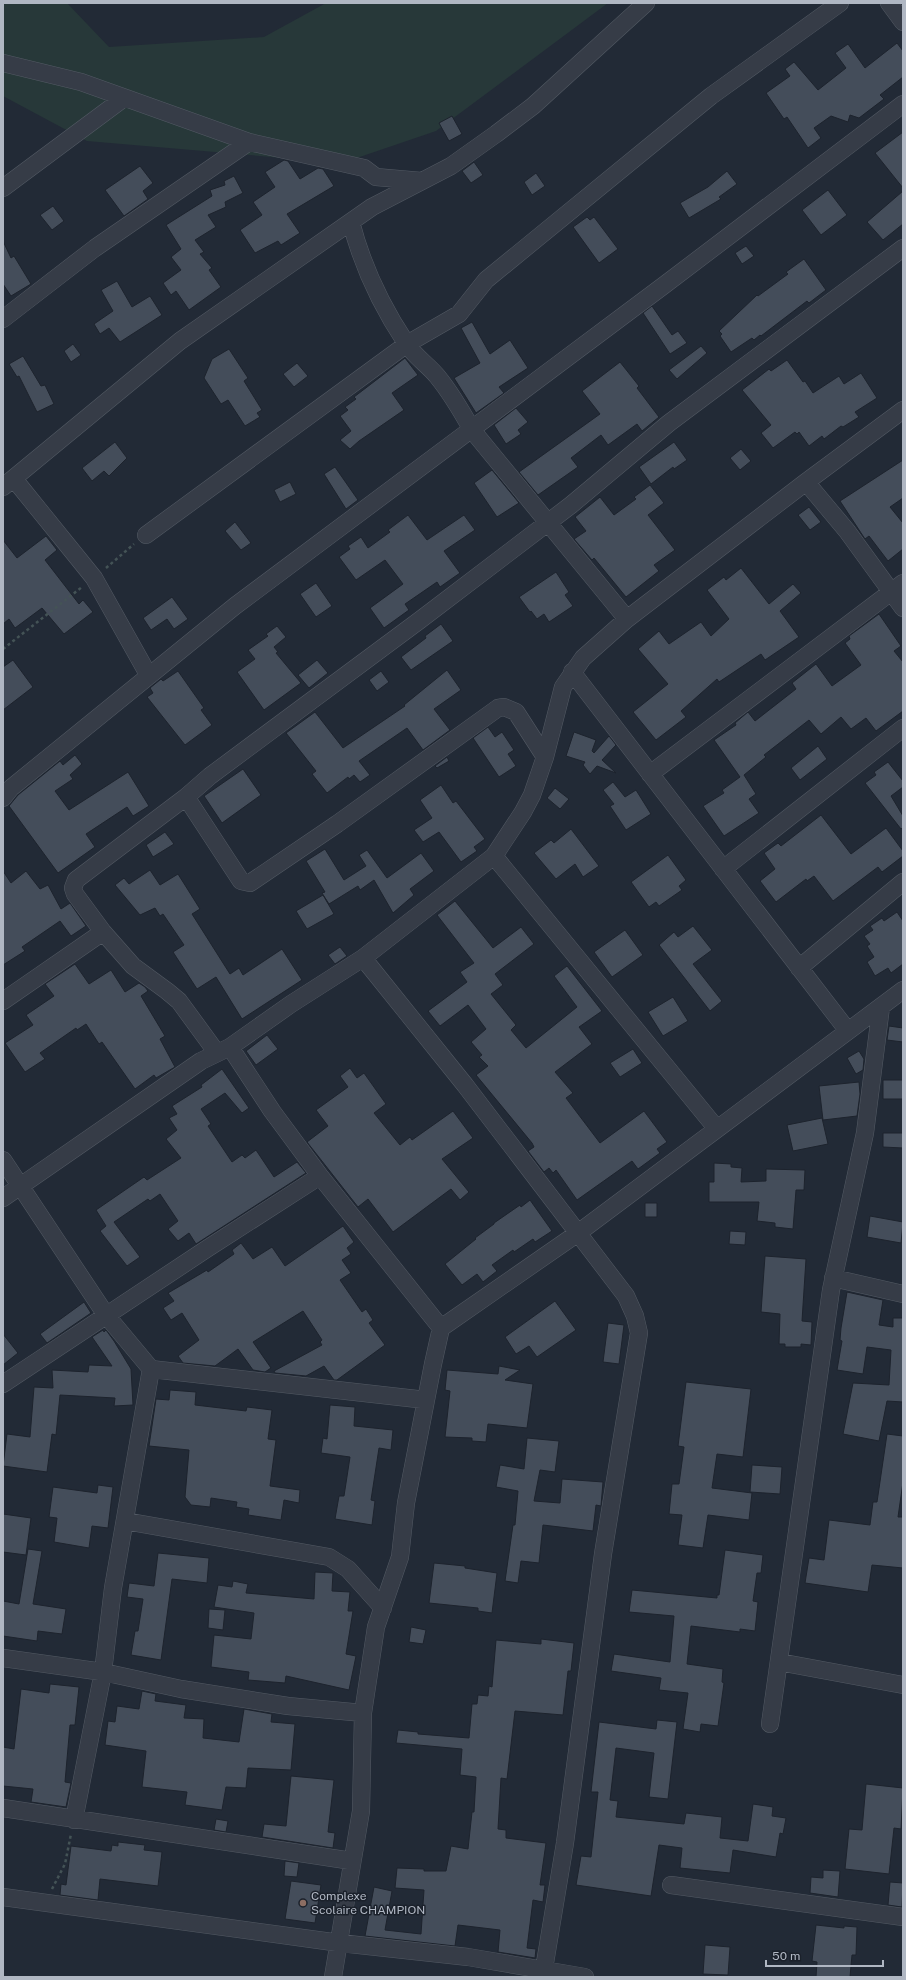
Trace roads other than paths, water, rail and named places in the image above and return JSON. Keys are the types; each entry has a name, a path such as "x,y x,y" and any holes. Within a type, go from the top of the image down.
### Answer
{"street":[{"path":"149,676 94,578 8,483 180,341 372,207 451,166 533,106 646,3"},
{"path":"146,535 407,344 459,314 486,280 705,101 840,3"},
{"path":"889,3 903,22"},
{"path":"3,63 81,82 249,142 364,168 376,177 422,182"},
{"path":"3,188 124,98"},
{"path":"3,798 11,788 235,606 472,430 903,104"},
{"path":"3,319 95,248 249,142"},
{"path":"372,207 376,177"},
{"path":"350,222 356,245 365,265 407,344 438,377 456,402 472,430 627,619"},
{"path":"441,1328 320,1176 272,1111 223,1050 179,1001 133,966 103,932 75,894 73,883 186,797 210,776 420,620 548,522 669,423 903,248"},
{"path":"3,1198 201,1061 223,1050 363,958 494,856 524,812 545,757 563,687 583,658 627,619 903,410"},
{"path":"806,482 897,588 903,608"},
{"path":"650,774 897,588"},
{"path":"572,672 848,1031"},
{"path":"186,797 241,881 250,883 337,824 498,708 504,707 516,712 545,757"},
{"path":"723,869 903,728"},
{"path":"494,856 717,1129"},
{"path":"799,968 903,882"},
{"path":"3,1001 103,932"},
{"path":"363,958 465,1085 626,1296 635,1316 639,1333 604,1554 564,1843 544,1969"},
{"path":"333,1977 340,1943 361,1811 364,1773 363,1713 376,1627 400,1557 406,1503 441,1328 578,1232 881,1008 903,990"},
{"path":"770,1724 833,1278 865,1133 881,1008"},
{"path":"3,1160 106,1315 151,1369 426,1400"},
{"path":"3,1384 320,1176"},
{"path":"833,1278 903,1294"},
{"path":"74,1820 103,1672 113,1588 151,1369"},
{"path":"125,1521 329,1557 348,1569 383,1608"},
{"path":"3,1658 103,1672 181,1689 281,1705 363,1713"},
{"path":"779,1662 903,1684"},
{"path":"3,1808 74,1820 221,1840 352,1861"},
{"path":"671,1886 903,1917"},
{"path":"3,1897 340,1943 468,1957 585,1977"}],"place":[{"name":"Complexe Scolaire CHAMPION","path":"303,1903"}]}
